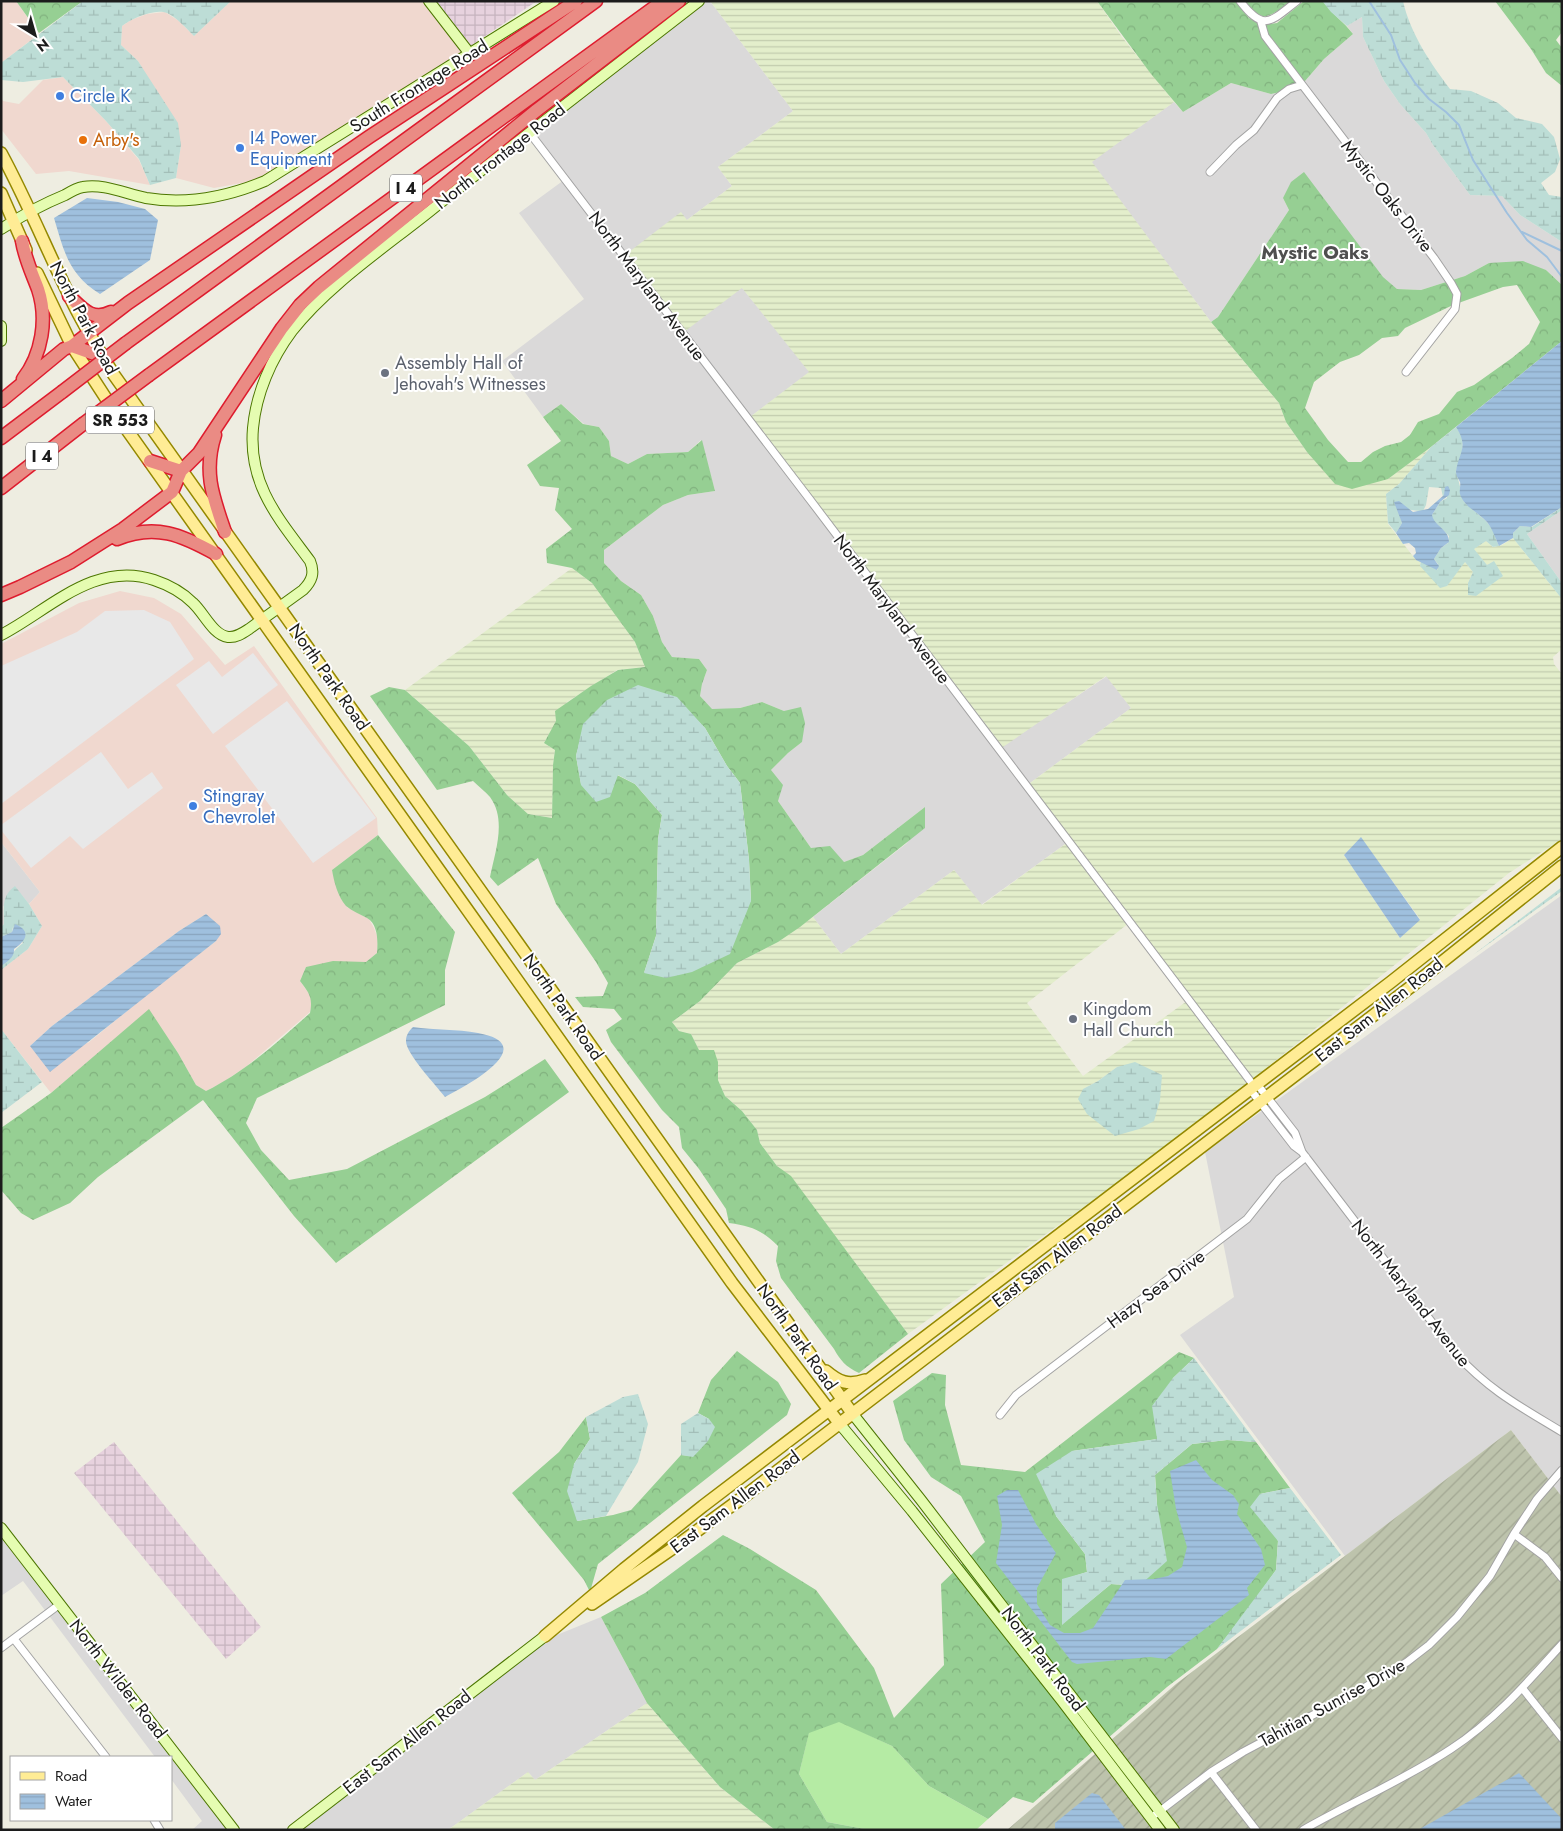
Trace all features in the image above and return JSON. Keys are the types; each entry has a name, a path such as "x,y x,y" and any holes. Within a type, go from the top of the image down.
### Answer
{"highway":[{"path":"1,401 64,349 72,346 128,303 368,137 472,67 576,1"},
{"name":"I 4","path":"1,438 126,343 596,1"},
{"name":"I 4","path":"1,488 149,375 663,1"},
{"path":"1,595 70,562 123,529 172,492 181,471 199,453 282,328 300,305 318,287 523,122 679,1"},
{"path":"15,390 34,360 42,336 42,312 38,291 24,255 22,241"},
{"path":"69,296 86,312 96,316 103,316 128,303"},
{"path":"72,346 103,358"},
{"path":"218,425 212,444 209,474 210,488 225,532"},
{"path":"150,461 181,471"},
{"path":"1,599 68,568 118,539 135,533 157,532 182,536 216,554"}],"main road":[{"name":"North Park Road","path":"1,153 31,212 69,296 103,358 181,471 852,1413"},
{"name":"North Park Road","path":"1,193 72,346 98,388 732,1283 839,1423"},
{"name":"East Sam Allen Road","path":"545,1636 638,1557 1398,976 1562,846"},
{"name":"East Sam Allen Road","path":"545,1636 679,1544 839,1423 1417,982 1562,866"},
{"path":"816,1363 837,1380 846,1384 856,1383 874,1376"}],"street":[{"path":"429,1 470,54"},
{"name":"South Frontage Road","path":"1,229 46,203 81,187 96,186 147,198 176,201 205,199 240,192 266,181 554,1"},
{"name":"North Frontage Road","path":"1,634 84,584 120,576 152,579 176,590 193,603 215,630 228,637 241,634 309,584 312,568 310,561 269,505 257,474 255,461 253,429 256,412 263,386 276,357 301,321 323,298 529,132 699,1"},
{"path":"1240,1 1250,15 1261,22 1272,20 1297,1"},
{"name":"Mystic Oaks Drive","path":"1261,22 1265,36 1452,282 1457,294 1455,309 1406,372"},
{"path":"1210,172 1236,145 1254,130 1276,98 1289,89 1302,85"},
{"name":"North Maryland Avenue","path":"529,132 1263,1099 1295,1133 1304,1154 1457,1355 1473,1372 1510,1401 1562,1432"},
{"path":"1,326 1,341"},
{"name":"Hazy Sea Drive","path":"1000,1415 1016,1395 1246,1220 1279,1178 1304,1154"},
{"name":"North Park Road","path":"852,1413 1174,1830"},
{"name":"North Park Road","path":"839,1423 1068,1709 1160,1830"},
{"name":"Tahitian Sunrise Drive","path":"1151,1818 1211,1772 1243,1752 1362,1689 1407,1662 1429,1645 1457,1617 1490,1576 1537,1499 1562,1470"},
{"name":"North Wilder Road","path":"1,1528 234,1830"},
{"path":"1514,1534 1545,1557 1562,1578"},
{"path":"1,1648 60,1604"},
{"name":"East Sam Allen Road","path":"293,1830 545,1636"},
{"path":"14,1639 105,1756"},
{"path":"1303,1830 1337,1810 1417,1769 1452,1748 1485,1723 1523,1689 1562,1644"},
{"path":"1523,1689 1562,1738"},
{"path":"1211,1772 1256,1830"}],"shaded area":[{"path":"1,1 16,1 39,34 1,63"},
{"path":"231,1 425,1 463,51 444,65 264,177 253,181 214,188 176,178 181,145 138,61 121,45 122,26 131,20 147,14 165,12 179,21 194,36"},
{"path":"434,1 537,1 469,47"},
{"path":"706,1 710,1 793,111 718,167 732,186 687,220 810,372 750,417 1003,746 1107,676 1131,708 1026,786 1068,842 981,905 954,870 841,954 813,917 907,843 925,807 863,855 844,862 811,848 778,801 771,770 802,742 784,711 762,702 740,708 712,710 700,696 707,670 699,659 672,657 662,642 653,616 641,595 621,581 604,563 604,550 663,505 688,495 715,491 701,440 688,452 647,454 628,464 611,456 609,441 599,427 584,424 561,404 543,417 502,361 584,299 519,213 564,180 532,135"},
{"path":"710,1 1097,1 1122,37 1174,102 1092,162 1211,322 1279,403 1286,422 1307,452 1388,479 1431,447 1399,484 1386,494 1388,524 1416,560 1421,561 1420,566 1465,562 1473,572 1468,583 1494,561 1487,565 1473,549 1486,541 1493,547 1502,545 1513,538 1562,599 1562,649 1553,657 1554,664 1562,674 1562,839 1509,873 1183,1135 908,1334 791,1177 777,1166 760,1143 757,1130 742,1111 725,1096 718,1080 718,1062 699,1050 691,1034 679,1031 672,1022 700,1001 737,963 778,942 813,917 841,954 954,870 982,905 1068,842 1026,786 1131,708 1106,676 1003,747 750,417 809,372 742,288 684,332 625,255 681,212 687,220 732,186 718,167 793,111","holes":["1361,838 1420,919 1400,938 1344,855","1129,923 1187,1001 1083,1076 1027,1003","1117,1067 1162,1075 1083,1089"]},
{"path":"1362,17 1363,37 1384,81 1400,104 1426,133 1470,195 1502,196 1520,215 1562,242 1562,285 1546,270 1489,263 1465,276 1421,290 1397,289 1283,198 1289,210 1218,317 1211,322 1091,162 1174,102 1183,112 1231,83 1271,94 1299,88 1324,59 1353,34 1347,26"},
{"path":"63,77 106,121 139,160 150,185 69,171 36,174 1,129 1,97 3,101 19,104 43,80"},
{"path":"1562,510 1562,583 1527,534"},
{"path":"572,568 592,583 608,604 635,642 645,667 617,670 567,702 544,743 555,750 552,818 528,814 507,795 469,746 405,690"},
{"path":"120,591 154,598 181,614 225,665 254,646 377,818 378,835 332,870 341,898 347,907 369,919 374,928 378,939 377,953 366,962 306,967 300,981 310,995 312,1004 310,1012 247,1066 206,1091 196,1085 178,1053 149,1010 51,1093 1,1029 1,970 28,949 42,926 29,904 40,892 1,842 1,644 79,603","holes":["206,914 216,941 88,1043 30,1046 52,1026 179,931"]},
{"path":"144,610 170,622 194,659 1,804 1,666 77,632 105,611"},
{"path":"253,653 278,685 213,734 176,685 209,661 222,677"},
{"path":"287,701 376,818 313,863 225,746"},
{"path":"101,752 128,789 152,772 163,788 83,849 70,836 31,868 1,830 1,825"},
{"path":"1,842 40,892 29,904 15,887 3,907 4,924 1,927"},
{"path":"1562,895 1562,1497 1511,1430 1345,1556 1180,1335 1234,1297 1205,1152"},
{"path":"1511,1430 1562,1497 1562,1830 1007,1830 1176,1684"},
{"path":"114,1442 261,1627 226,1659 74,1473"},
{"path":"1,1534 230,1830 192,1830 202,1821 172,1780 172,1756 154,1756 23,1581 1,1596"},
{"path":"601,1617 647,1703 535,1780 528,1772 448,1830 300,1830 547,1639"},
{"path":"647,1703 720,1787 775,1830 448,1830 528,1772 535,1780"}],"green space":[{"path":"16,1 83,1 39,33"},
{"path":"83,1 231,1 194,36 181,23 167,13 162,12 143,15 122,26 121,45 138,61 178,123 181,145 176,178 150,185 139,159 106,121 63,77 23,82 1,80 1,63"},
{"path":"1097,1 1235,1 1249,18 1262,25 1277,23 1304,1 1323,1 1353,34 1324,59 1299,88 1271,94 1231,83 1183,112 1151,74"},
{"path":"1244,1 1291,1 1271,14 1261,16"},
{"path":"1403,1 1416,36 1450,89 1471,91 1498,103 1516,118 1542,124 1554,137 1560,159 1555,172 1541,183 1549,195 1562,197 1562,242 1520,215 1502,196 1470,195 1426,133 1400,104 1384,81 1363,37 1362,17 1347,26 1323,2"},
{"path":"1495,1 1562,1 1562,32 1556,40 1562,48 1562,86 1546,73 1531,49"},
{"path":"1304,172 1383,277 1397,289 1421,290 1465,276 1489,263 1523,261 1546,270 1562,285 1562,341 1431,447 1388,479 1352,489 1335,484 1307,452 1286,422 1279,403 1211,322 1218,317 1289,210 1283,198 1291,182","holes":["1517,285 1540,322 1529,344 1512,358 1474,385 1457,392 1439,414 1418,422 1410,435 1401,442 1385,446 1373,452 1361,462 1348,462 1328,440 1305,408 1314,382 1340,362 1359,355 1382,338 1398,336 1405,328 1453,305 1503,287"]},
{"path":"561,404 583,424 599,427 609,441 611,456 628,464 647,454 688,452 702,440 715,491 688,495 663,505 604,550 604,563 621,581 641,595 653,616 662,642 672,657 699,659 707,670 700,696 712,709 740,708 762,702 784,711 801,707 805,723 802,742 771,770 783,785 778,801 811,848 830,846 844,862 863,855 925,807 925,828 800,927 778,942 737,963 700,1001 672,1022 679,1031 691,1034 699,1050 714,1050 718,1062 718,1080 725,1096 742,1111 757,1130 760,1143 777,1166 791,1176 908,1334 859,1373 841,1360 781,1278 776,1261 778,1246 767,1236 756,1230 729,1223 726,1209 699,1169 682,1148 679,1127 662,1110 611,1042 606,1030 622,1019 614,1009 583,1007 575,997 603,996 608,983 596,962 556,904 538,858 498,886 490,877 497,847 499,826 495,806 490,797 473,781 437,790 370,696 389,687 405,690 469,746 507,795 528,814 552,818 555,750 544,743 556,721 555,711 618,670 645,667 635,642 592,583 572,568 547,563 546,549 572,529 555,510 559,488 540,486 527,465 561,441 543,417","holes":["691,714 705,728 727,766 740,783 749,860 751,901 644,973 656,936 658,839 662,815 635,784 617,775 581,784 576,756 584,724"]},
{"path":"1456,427 1463,437 1462,454 1456,471 1464,502 1486,521 1496,534 1499,546 1493,547 1486,541 1474,549 1487,565 1494,561 1503,576 1476,596 1468,595 1468,583 1473,572 1465,562 1447,586 1440,588 1420,566 1421,561 1438,570 1438,564 1434,559 1441,548 1448,543 1449,536 1432,519 1432,515 1440,502 1447,498 1445,487 1445,495 1443,497 1441,488 1429,487 1423,511 1397,507 1402,523 1396,533 1388,523 1386,494 1399,484 1431,447"},
{"path":"1562,507 1562,510 1527,534 1562,583 1562,599 1513,538 1513,533 1520,526 1532,527"},
{"path":"638,685 677,697 705,728 727,766 740,783 749,860 751,901 730,954 692,972 666,978 644,973 656,936 658,839 662,815 635,784 618,775 610,797 596,802 581,785 576,756 583,724 607,700"},
{"path":"378,835 455,932 445,970 445,1005 257,1098 246,1123 261,1150 289,1180 347,1169 485,1097 545,1059 569,1092 336,1263 294,1216 203,1100 98,1177 70,1203 33,1220 21,1213 1,1190 1,1128 51,1093 149,1009 178,1053 196,1085 206,1091 248,1065 310,1013 310,996 300,981 306,967 333,961 366,962 377,953 377,938 373,924 367,918 346,906 337,889 332,870"},
{"path":"15,886 29,904 42,926 28,949 1,970 1,966 23,943 13,927 12,932 1,937 1,927 4,924 5,898"},
{"path":"1562,887 1562,891 1473,955"},
{"path":"1,1029 42,1082 1,1113"},
{"path":"1135,1062 1162,1075 1160,1100 1154,1121 1139,1129 1115,1136 1087,1114 1078,1099 1083,1089 1117,1067"},
{"path":"737,1351 778,1382 791,1404 787,1415 598,1564 590,1592 584,1580 512,1493 559,1452 586,1417 590,1439 574,1464 577,1521 631,1510 681,1455 693,1456 709,1419 698,1413 711,1380"},
{"path":"1179,1352 1194,1358 1173,1378 1158,1439 1072,1451 1056,1516 1085,1554 1087,1572 1062,1580 1062,1624 1111,1584 1139,1586 1157,1504 1155,1475 1192,1444 1227,1440 1256,1442 1290,1488 1260,1494 1278,1541 1276,1570 1217,1649 1167,1687 1033,1803 1013,1797 988,1819 929,1786 892,1746 839,1722 809,1733 799,1774 827,1822 870,1830 775,1830 720,1787 647,1703 601,1617 645,1593 723,1535 750,1549 816,1590 874,1668 894,1718 944,1665 941,1584 985,1542 961,1496 931,1477 904,1440 893,1401 932,1373 946,1375 945,1405 961,1465 1025,1472"},
{"path":"1194,1358 1256,1442 1227,1440 1192,1444 1155,1475 1157,1504 1167,1561 1139,1586 1111,1584 1062,1625 1062,1579 1087,1572 1085,1554 1056,1516 1036,1474 1072,1451 1157,1439 1152,1406 1173,1378"},
{"path":"638,1394 648,1424 638,1462 606,1516 577,1521 567,1491 574,1464 590,1439 586,1417 623,1397"},
{"path":"698,1413 709,1419 715,1427 708,1441 693,1457 681,1455 681,1424"},
{"path":"1290,1488 1341,1555 1217,1649 1276,1570 1278,1541 1250,1507 1260,1494"},
{"path":"839,1721 892,1746 929,1786 988,1819 976,1830 870,1830 827,1822 799,1774 809,1732"}],"water":[{"path":"87,198 118,202 145,209 158,220 150,260 100,294 89,286 74,270 65,251 54,218"},
{"path":"1562,341 1562,507 1531,527 1520,526 1513,533 1513,538 1499,546 1487,522 1468,506 1460,494 1460,482 1456,471 1463,445 1456,427"},
{"path":"1448,486 1450,490 1449,495 1440,502 1432,515 1435,522 1447,534 1449,542 1441,548 1434,559 1439,566 1437,570 1416,560 1413,556 1416,553 1415,548 1409,543 1403,544 1396,533 1402,523 1394,502 1399,501 1413,512 1428,509 1444,495 1445,487"},
{"path":"1361,837 1420,920 1400,938 1344,855"},
{"path":"206,914 220,926 221,934 216,941 50,1072 30,1046 52,1026 179,931"},
{"path":"15,924 24,930 24,939 14,949 12,957 1,966 1,937 12,932"},
{"path":"413,1027 478,1033 496,1039 503,1047 502,1056 482,1075 445,1097 407,1047 407,1037"},
{"path":"1196,1460 1212,1480 1233,1495 1239,1504 1237,1514 1261,1549 1265,1565 1247,1588 1249,1595 1166,1659 1150,1657 1077,1664 1072,1662 996,1563 1002,1525 997,1496 1007,1490 1018,1490 1036,1524 1056,1553 1037,1588 1037,1604 1050,1625 1064,1633 1080,1633 1093,1628 1125,1580 1154,1579 1168,1576 1182,1567 1187,1547 1176,1509 1170,1471"},
{"path":"1519,1773 1562,1819 1562,1830 1418,1830"},
{"path":"1092,1793 1099,1795 1126,1830 1055,1830 1055,1823"}],"waterway":[{"path":"1369,1 1391,35 1400,60 1415,83 1429,99 1459,125 1473,160 1507,213 1527,240 1547,257 1562,277"},
{"path":"1522,232 1562,251"}],"place":[{"name":"Circle K","path":"60,96"},
{"name":"Arby's","path":"83,140"},
{"name":"I4 Power Equipment","path":"240,148"},
{"name":"Assembly Hall of Jehovah's Witnesses","path":"385,373"},
{"name":"Stingray Chevrolet","path":"193,806"},
{"name":"Kingdom Hall Church","path":"1073,1019"}],"district":[{"name":"Mystic Oaks","path":"1315,252"}]}
